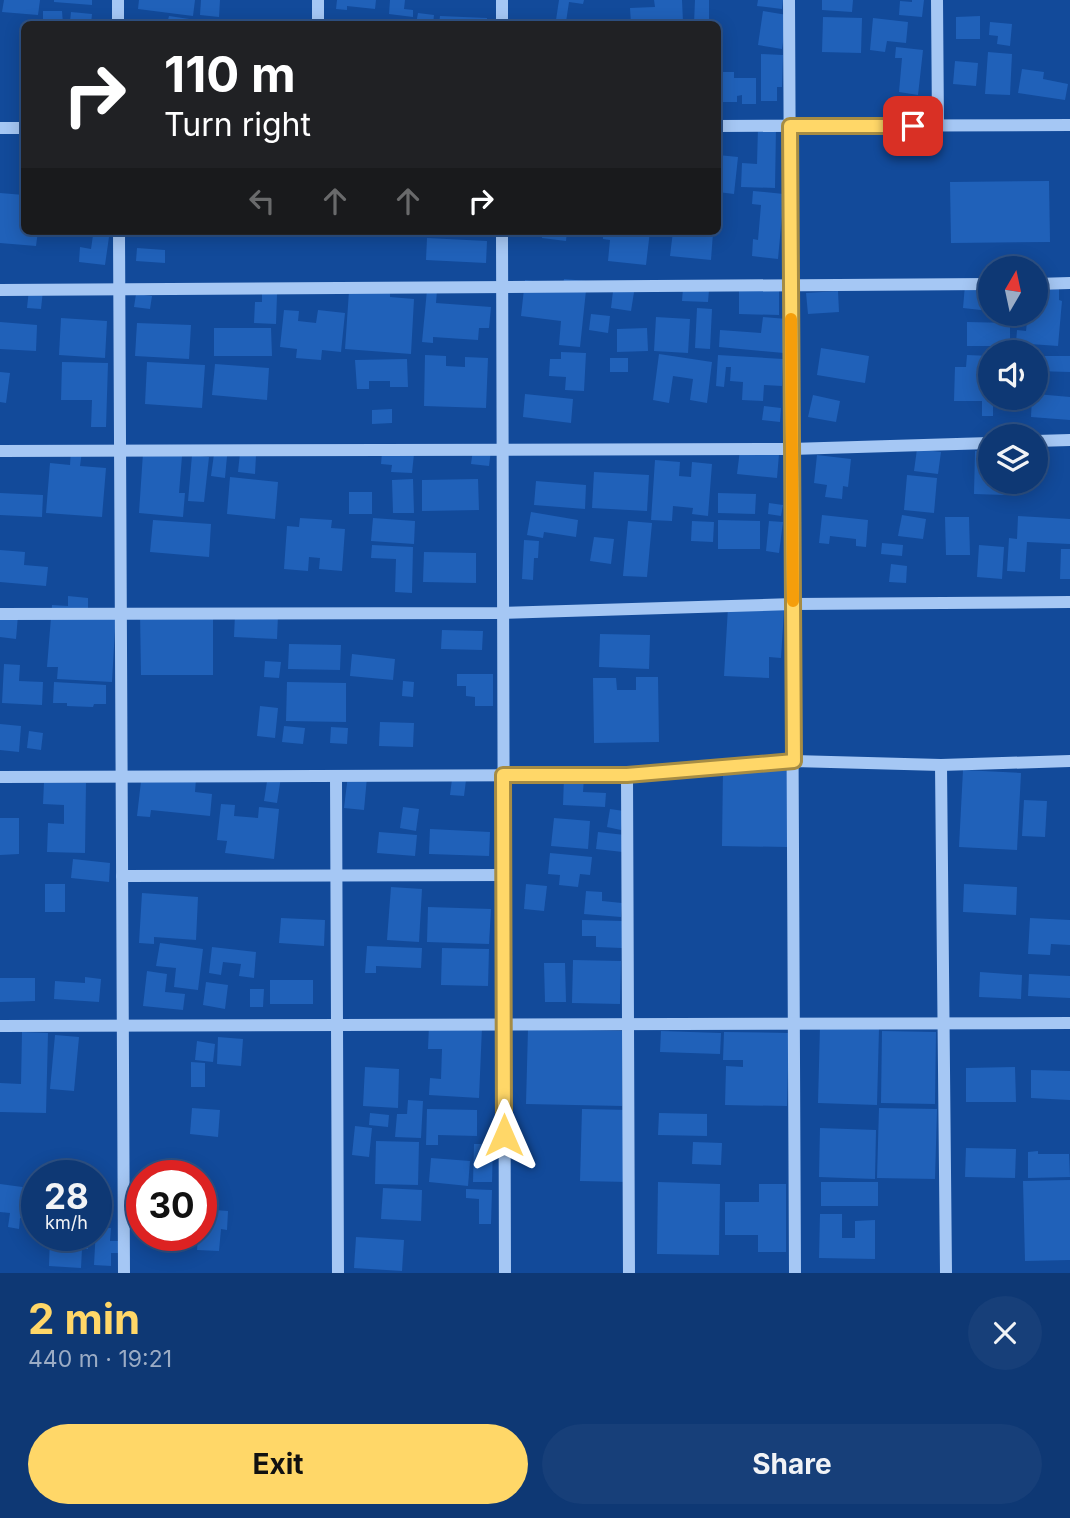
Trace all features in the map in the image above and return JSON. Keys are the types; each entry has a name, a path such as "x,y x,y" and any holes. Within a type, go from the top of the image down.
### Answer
{"street":[{"path":"118,0 118,21"},
{"path":"318,0 318,21"},
{"path":"502,0 502,21"},
{"path":"789,0 795,1273"},
{"path":"937,0 938,126"},
{"path":"721,126 1070,125"},
{"path":"0,128 21,128"},
{"path":"119,235 124,1273"},
{"path":"502,235 505,1273"},
{"path":"1048,284 1070,283"},
{"path":"0,290 978,284"},
{"path":"1048,441 1070,440"},
{"path":"0,451 791,449 978,443"},
{"path":"0,614 503,613 793,604 1070,602"},
{"path":"0,777 627,775 794,761 941,765 1070,761"},
{"path":"941,765 946,1273"},
{"path":"627,775 629,1273"},
{"path":"336,776 338,1273"},
{"path":"122,876 504,875"},
{"path":"0,1026 1070,1023"}],"building":[{"path":"4,0 40,0 38,15 2,12"},
{"path":"92,0 92,5 54,2"},
{"path":"139,0 195,0 193,16 138,9"},
{"path":"201,0 220,0 219,17 200,15"},
{"path":"337,0 376,0 375,9 347,6 347,10 336,9"},
{"path":"390,0 405,0 404,9 413,10 413,17 389,14"},
{"path":"559,0 584,0 583,4 569,2 566,21 556,20"},
{"path":"654,0 682,0 683,21 631,21 630,8 655,7"},
{"path":"695,0 709,0 709,21 694,21"},
{"path":"758,0 783,0 782,9 757,6"},
{"path":"822,0 853,0 852,12 822,10"},
{"path":"924,0 922,17 899,15 900,1"},
{"path":"43,11 62,11 63,21 43,21"},
{"path":"763,11 787,15 782,49 758,45"},
{"path":"71,12 92,14 91,21 70,21"},
{"path":"418,13 434,15 433,21 417,21"},
{"path":"169,16 196,20 196,21 168,21"},
{"path":"440,16 487,18 487,21 439,21"},
{"path":"980,16 980,39 956,39 956,17"},
{"path":"823,17 862,18 861,53 822,52"},
{"path":"873,18 908,22 906,43 887,41 885,52 870,50"},
{"path":"990,22 1012,24 1010,46 997,44 998,36 989,35"},
{"path":"896,47 923,50 918,95 899,92 902,58 895,58"},
{"path":"988,52 1012,54 1010,95 985,94"},
{"path":"761,54 783,55 782,87 777,87 777,101 761,101"},
{"path":"955,61 978,63 976,86 953,84"},
{"path":"1022,69 1044,72 1043,79 1068,84 1065,100 1018,93"},
{"path":"723,72 734,72 734,78 756,78 756,104 742,104 742,95 737,96 737,102 722,102"},
{"path":"758,127 776,128 775,188 741,187 742,163 757,164"},
{"path":"721,155 738,157 734,194 721,192"},
{"path":"1049,181 1050,242 951,243 950,182"},
{"path":"753,191 784,194 778,259 752,256 753,239 758,240 761,205 752,204"},
{"path":"0,193 21,195 21,235 37,235 36,246 0,243"},
{"path":"93,235 109,237 105,265 79,262 80,247 91,249"},
{"path":"542,235 567,235 566,241 542,238"},
{"path":"603,235 650,235 646,265 608,261 610,240 603,239"},
{"path":"673,235 713,235 711,260 670,256"},
{"path":"427,238 487,241 486,263 426,260"},
{"path":"137,248 165,250 165,263 136,261"},
{"path":"564,279 587,281 580,347 559,345 561,321 521,316 525,280 563,285"},
{"path":"614,283 635,286 631,311 611,308"},
{"path":"965,285 978,286 978,310 963,308"},
{"path":"390,288 390,297 414,299 411,354 345,349 349,291"},
{"path":"683,288 709,290 708,302 682,301"},
{"path":"1048,288 1059,289 1059,300 1062,301 1058,346 1048,345 1048,340 1016,340 1017,330 1026,331 1027,326 1048,326"},
{"path":"29,289 43,290 41,309 27,308"},
{"path":"427,290 437,290 436,303 491,307 489,328 479,328 478,340 433,337 433,343 422,342"},
{"path":"739,290 779,290 779,315 739,314"},
{"path":"838,291 839,312 808,314 806,293"},
{"path":"262,293 277,294 276,324 254,323 255,302 262,302"},
{"path":"136,294 152,296 150,309 134,307"},
{"path":"697,308 712,309 710,349 695,348"},
{"path":"284,310 299,311 298,321 316,323 318,310 345,313 341,352 322,350 321,360 296,358 297,349 280,347"},
{"path":"591,314 610,316 608,333 589,330"},
{"path":"656,317 690,319 688,353 654,351"},
{"path":"763,317 787,319 784,353 719,347 720,330 761,333"},
{"path":"61,318 107,321 105,358 59,355"},
{"path":"0,322 37,325 36,351 0,349"},
{"path":"967,322 978,322 978,326 1010,326 1010,340 978,340 978,346 967,346"},
{"path":"137,323 191,325 189,359 135,356"},
{"path":"214,328 271,328 272,356 214,356"},
{"path":"647,328 648,351 617,352 617,329"},
{"path":"821,348 869,356 865,383 817,375"},
{"path":"561,352 586,353 584,391 565,390 566,377 549,376 550,359 561,359"},
{"path":"659,354 712,362 707,403 690,400 693,379 673,376 669,403 653,400"},
{"path":"425,355 446,356 446,366 465,367 465,357 488,358 486,408 424,406"},
{"path":"718,355 783,359 782,386 764,385 763,401 742,400 743,382 730,381 731,367 726,367 724,387 716,386"},
{"path":"967,355 978,355 978,401 954,401 955,367 966,367"},
{"path":"1048,356 1070,356 1070,372 1048,371"},
{"path":"610,358 628,358 628,372 610,372"},
{"path":"407,359 408,387 390,387 390,381 369,381 369,389 357,389 355,360"},
{"path":"62,362 108,363 106,427 91,427 92,400 61,400"},
{"path":"147,362 205,365 202,408 145,404"},
{"path":"215,364 269,368 267,400 212,395"},
{"path":"0,372 10,373 6,403 0,402"},
{"path":"525,394 573,399 571,423 523,417"},
{"path":"813,395 840,401 836,422 808,417"},
{"path":"1048,395 1070,397 1070,420 1031,417 1031,410 1048,410"},
{"path":"764,406 781,408 780,422 762,420"},
{"path":"392,409 392,423 372,424 372,410"},
{"path":"982,410 993,410 993,416 982,416"},
{"path":"473,449 491,450 489,466 471,464"},
{"path":"917,449 941,452 938,474 914,471"},
{"path":"71,450 82,451 80,466 106,468 102,517 46,513 50,463 70,465"},
{"path":"740,450 779,454 777,478 737,474"},
{"path":"975,451 978,451 978,494 1005,495 974,494"},
{"path":"382,452 414,454 412,473 391,472 392,465 381,464"},
{"path":"143,453 182,456 179,493 185,493 183,517 139,513"},
{"path":"240,453 256,455 255,474 238,472"},
{"path":"214,454 227,456 225,478 211,476"},
{"path":"192,455 209,457 204,502 188,501"},
{"path":"817,455 851,459 848,487 843,486 842,499 825,497 827,485 814,483"},
{"path":"655,460 680,462 679,476 691,477 692,462 712,464 708,516 692,514 693,508 673,506 672,521 651,520"},
{"path":"594,472 649,475 647,511 592,508"},
{"path":"907,475 937,478 934,513 904,510"},
{"path":"230,477 278,482 275,519 227,514"},
{"path":"413,479 414,513 393,513 392,480"},
{"path":"478,479 479,510 422,511 422,480"},
{"path":"536,481 586,485 585,509 534,505"},
{"path":"349,492 372,492 372,514 349,514"},
{"path":"0,493 43,495 42,517 0,515"},
{"path":"718,493 756,494 755,514 718,513"},
{"path":"769,503 783,505 781,516 768,514"},
{"path":"531,512 578,520 576,537 544,532 543,538 527,535"},
{"path":"822,515 868,520 866,547 856,546 856,539 830,536 829,544 819,543"},
{"path":"902,515 926,519 923,539 898,536"},
{"path":"1018,516 1070,519 1070,544 1027,542 1025,572 1007,571 1009,538 1017,539"},
{"path":"945,517 969,517 970,555 946,555"},
{"path":"300,518 332,520 331,528 345,529 342,571 319,569 320,558 309,557 308,571 284,569 287,526 299,527"},
{"path":"373,518 415,521 414,544 371,541"},
{"path":"153,520 211,524 209,557 150,552"},
{"path":"718,520 760,521 760,549 718,549"},
{"path":"628,521 652,523 647,577 623,576"},
{"path":"692,521 714,522 713,542 691,541"},
{"path":"769,521 783,522 779,553 766,551"},
{"path":"594,537 614,539 611,564 590,561"},
{"path":"524,540 539,541 538,558 534,558 533,580 522,579"},
{"path":"882,543 903,545 902,556 881,554"},
{"path":"372,545 413,547 412,593 395,592 396,559 371,558"},
{"path":"979,545 1004,547 1002,579 977,577"},
{"path":"1061,549 1070,549 1070,579 1060,579"},
{"path":"0,550 25,552 24,565 48,567 46,586 0,582"},
{"path":"424,552 476,553 476,583 423,582"},
{"path":"891,564 907,566 906,583 889,582"},
{"path":"68,596 88,598 88,610 116,611 112,682 57,679 58,667 47,667 52,605 68,606"},
{"path":"728,607 784,610 781,658 769,657 769,678 724,676"},
{"path":"140,612 213,612 213,675 141,675"},
{"path":"0,613 18,615 16,639 0,637"},
{"path":"235,614 278,615 277,639 234,637"},
{"path":"442,630 483,631 482,650 441,649"},
{"path":"600,634 650,635 649,669 599,667"},
{"path":"289,644 341,645 340,670 288,669"},
{"path":"352,654 395,659 393,680 350,676"},
{"path":"265,661 281,662 279,678 264,677"},
{"path":"4,664 20,665 19,681 43,682 42,705 2,703"},
{"path":"457,674 493,674 493,706 475,706 475,697 466,696 466,686 457,686"},
{"path":"636,677 658,677 659,742 594,743 593,678 616,678 617,690 636,690"},
{"path":"403,681 414,682 413,697 402,696"},
{"path":"54,682 106,685 106,704 94,704 93,707 53,703"},
{"path":"287,682 346,683 346,722 286,721"},
{"path":"260,706 278,708 275,738 257,736"},
{"path":"380,722 414,723 413,747 379,746"},
{"path":"0,724 21,726 19,752 0,750"},
{"path":"284,726 305,728 303,744 282,742"},
{"path":"331,727 348,728 347,744 330,743"},
{"path":"29,731 43,733 41,750 27,748"},
{"path":"723,769 788,769 787,847 722,846"},
{"path":"963,770 1021,773 1017,850 959,847"},
{"path":"142,773 196,779 195,792 212,794 210,816 151,810 150,817 137,816"},
{"path":"268,775 281,777 277,803 264,801"},
{"path":"348,775 367,777 364,810 344,808"},
{"path":"564,777 584,778 583,792 606,793 605,807 563,805"},
{"path":"452,779 466,780 464,796 450,795"},
{"path":"44,782 86,783 85,853 47,852 48,823 64,824 64,805 43,804"},
{"path":"1024,800 1047,801 1045,837 1022,836"},
{"path":"221,804 235,805 234,816 258,818 259,807 279,809 274,859 225,853 227,841 217,840"},
{"path":"403,807 419,809 416,831 400,828"},
{"path":"610,809 624,811 621,830 607,827"},
{"path":"0,818 19,818 19,854 0,855"},
{"path":"554,818 590,821 588,849 551,846"},
{"path":"430,829 490,832 489,856 429,854"},
{"path":"379,832 417,835 415,856 377,853"},
{"path":"598,832 625,835 623,852 596,849"},
{"path":"550,853 592,857 590,875 580,874 578,887 559,885 560,875 548,874"},
{"path":"73,859 110,863 109,882 71,878"},
{"path":"45,884 65,884 65,912 45,912"},
{"path":"526,884 547,886 544,911 524,909"},
{"path":"964,884 1017,887 1016,915 963,912"},
{"path":"391,887 422,889 419,942 387,940"},
{"path":"586,891 602,892 602,901 622,903 621,917 584,914"},
{"path":"142,893 198,897 196,940 154,937 154,944 139,943"},
{"path":"428,907 491,909 489,944 427,942"},
{"path":"281,918 325,920 324,946 279,943"},
{"path":"1030,918 1070,920 1070,945 1051,944 1050,955 1028,954"},
{"path":"582,920 623,921 622,948 596,947 596,936 582,936"},
{"path":"160,943 203,949 198,990 174,987 176,968 156,966"},
{"path":"367,946 422,948 421,968 376,966 376,973 365,973"},
{"path":"212,947 256,952 254,978 239,976 241,964 223,962 221,975 209,973"},
{"path":"442,948 489,949 488,986 441,985"},
{"path":"573,960 621,961 620,1004 572,1003"},
{"path":"544,963 565,963 566,1002 545,1002"},
{"path":"147,971 167,974 165,992 185,994 183,1010 143,1006"},
{"path":"980,972 1022,975 1021,999 979,997"},
{"path":"1029,974 1070,976 1070,998 1028,996"},
{"path":"85,977 101,979 99,1002 54,999 55,981 85,983"},
{"path":"0,978 35,978 35,1001 0,1002"},
{"path":"270,980 313,980 313,1004 270,1004"},
{"path":"206,982 228,985 225,1009 203,1005"},
{"path":"250,989 264,989 263,1007 250,1007"},
{"path":"429,1025 482,1027 479,1098 429,1095 430,1078 441,1079 442,1049 428,1049"},
{"path":"820,1027 879,1028 877,1105 818,1103"},
{"path":"528,1029 623,1031 622,1106 526,1104"},
{"path":"661,1031 721,1033 720,1054 660,1052"},
{"path":"882,1031 936,1032 935,1104 881,1103"},
{"path":"22,1032 48,1033 46,1113 0,1112 0,1083 21,1084"},
{"path":"724,1032 789,1033 787,1106 725,1105 726,1066 743,1067 743,1060 723,1060"},
{"path":"55,1035 79,1037 74,1091 50,1089"},
{"path":"218,1037 243,1039 241,1066 217,1064"},
{"path":"197,1041 215,1044 213,1062 195,1060"},
{"path":"191,1062 205,1063 205,1087 191,1087"},
{"path":"365,1067 399,1069 398,1108 363,1106"},
{"path":"1015,1067 1016,1102 966,1102 966,1068"},
{"path":"1031,1070 1070,1071 1070,1100 1031,1098"},
{"path":"408,1100 423,1101 421,1138 395,1137 397,1114 407,1114"},
{"path":"192,1108 220,1110 218,1137 190,1134"},
{"path":"879,1108 937,1109 935,1179 877,1178"},
{"path":"427,1109 477,1110 477,1136 438,1135 438,1145 426,1145"},
{"path":"582,1109 630,1110 628,1182 580,1181"},
{"path":"370,1113 389,1115 388,1127 369,1125"},
{"path":"659,1113 707,1114 707,1136 658,1135"},
{"path":"355,1126 372,1128 369,1157 352,1155"},
{"path":"820,1128 876,1130 875,1179 819,1177"},
{"path":"376,1141 419,1142 418,1185 375,1184"},
{"path":"693,1142 722,1143 721,1165 692,1164"},
{"path":"474,1144 493,1144 492,1182 473,1182"},
{"path":"966,1148 1016,1149 1015,1178 965,1177"},
{"path":"1038,1151 1038,1154 1069,1154 1070,1177 1028,1178 1028,1152"},
{"path":"431,1158 470,1161 468,1186 429,1182"},
{"path":"1070,1180 1070,1260 1025,1261 1023,1181"},
{"path":"658,1182 720,1184 719,1255 657,1254"},
{"path":"821,1182 878,1182 878,1206 821,1206"},
{"path":"0,1184 21,1187 19,1229 8,1227 10,1213 0,1212"},
{"path":"759,1184 786,1184 786,1252 758,1252 758,1235 725,1235 725,1202 759,1202"},
{"path":"383,1188 422,1190 421,1221 381,1219"},
{"path":"466,1189 492,1190 491,1224 479,1224 479,1199 466,1198"},
{"path":"217,1210 228,1211 227,1230 221,1229 219,1251"},
{"path":"820,1214 842,1214 842,1238 855,1238 855,1221 875,1220 875,1259 819,1258"},
{"path":"356,1237 404,1240 402,1271 354,1268"},
{"path":"112,1241 119,1241 118,1253 111,1253 111,1266 94,1265 95,1251 112,1251"},
{"path":"50,1251 82,1251 81,1268 49,1266"}],"slow traffic":[{"path":"791,319 793,601"}],"route":[{"path":"504,1135 503,775 627,775 794,761 790,126 913,126"}]}
